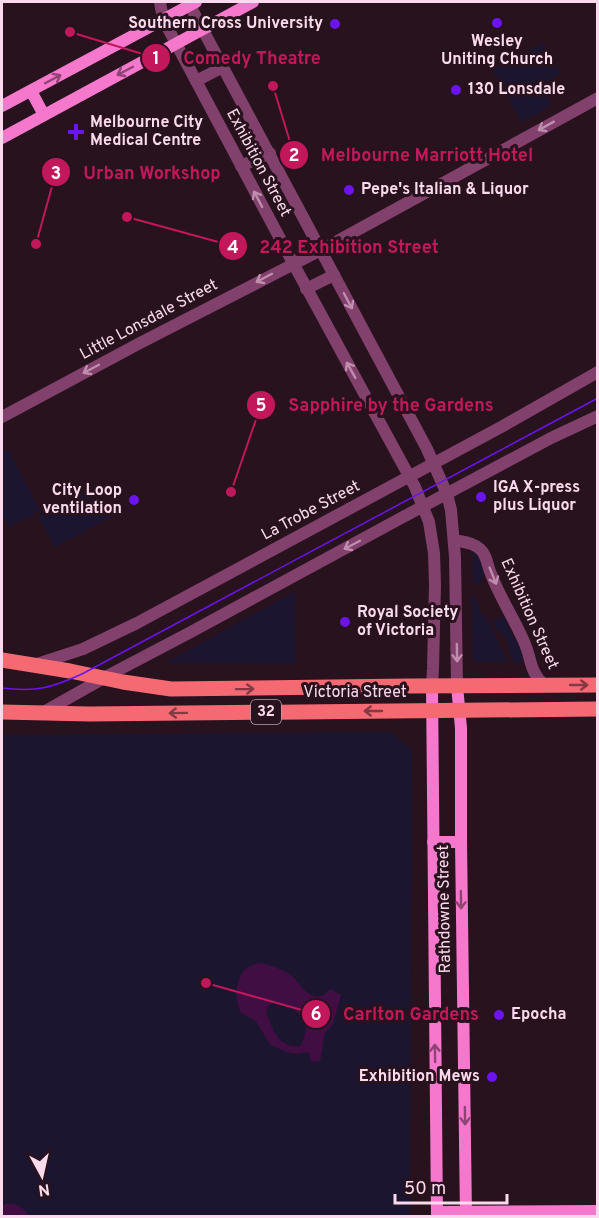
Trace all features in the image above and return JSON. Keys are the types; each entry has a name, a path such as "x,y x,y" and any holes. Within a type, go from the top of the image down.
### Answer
{"main road":[{"path":"2,138 253,2"},
{"path":"2,106 191,3"},
{"path":"30,91 44,115"},
{"name":"32","path":"2,660 103,678"},
{"name":"Victoria Street","path":"103,678 138,685 182,689 597,685"},
{"name":"Exhibition Street","path":"431,710 432,686"},
{"name":"Exhibition Street","path":"457,686 459,710"},
{"name":"Victoria Street","path":"42,713 597,709"},
{"name":"Rathdowne Street","path":"431,710 437,1214"},
{"name":"Rathdowne Street","path":"459,710 466,1214"},
{"name":"32","path":"2,712 42,713"},
{"path":"433,842 461,842"},
{"path":"437,1214 575,1214 597,1211"}],"street":[{"name":"Exhibition Street","path":"160,2 163,19 176,44 424,506 430,527 434,566 432,686"},
{"name":"Exhibition Street","path":"191,3 203,30 435,463 451,510 454,540 457,686"},
{"path":"196,81 224,67"},
{"name":"Little Lonsdale Street","path":"2,417 321,249 597,98"},
{"path":"241,166 270,153"},
{"path":"306,289 334,275"},
{"name":"La Trobe Street","path":"33,666 99,641 410,477 597,372"},
{"path":"42,713 551,438 597,416"},
{"name":"Exhibition Street","path":"454,540 474,545 483,552 491,574 526,646 533,672 544,685"}],"shaded area":[{"path":"543,43 560,74 540,85 551,106 521,122 493,70"},
{"path":"8,449 40,511 9,527 2,513 2,453"},
{"path":"94,486 111,517 55,547 38,516"},
{"path":"473,549 486,572 481,581 473,585"},
{"path":"295,591 296,664 166,663"},
{"path":"472,593 480,607 479,611 482,616 486,617 508,662 475,662"},
{"path":"503,616 526,659 515,664 503,634 498,632 492,622"},
{"path":"390,732 412,749 410,1216 2,1216 2,735"},
{"path":"262,963 286,972 313,996 323,995 330,989 341,995 333,1024 325,1033 320,1061 312,1062 308,1052 297,1054 286,1052 270,1044 255,1020 241,1013 236,995 240,977 248,967","holes":["274,1002 290,1007 301,1016 304,1022 306,1029 300,1046 288,1045 279,1039 266,1014 267,1008"]},
{"path":"6,1204 19,1206 28,1216 2,1216 2,1206"}],"tram line":[{"path":"2,688 43,688 82,674 598,398"}],"place":[{"name":"Wesley Uniting Church","path":"497,23"},
{"name":"Southern Cross University","path":"335,24"},
{"name":"Comedy Theatre","path":"70,32"},
{"name":"Melbourne Marriott Hotel","path":"273,86"},
{"name":"130 Lonsdale","path":"456,90"},
{"name":"Melbourne City Medical Centre","path":"76,132"},
{"name":"Pepe's Italian & Liquor","path":"349,190"},
{"name":"242 Exhibition Street","path":"127,217"},
{"name":"Urban Workshop","path":"36,244"},
{"name":"Sapphire by the Gardens","path":"231,492"},
{"name":"IGA X-press plus Liquor","path":"481,497"},
{"name":"City Loop ventilation","path":"134,500"},
{"name":"Royal Society of Victoria","path":"345,622"},
{"name":"Carlton Gardens","path":"206,983"},
{"name":"Epocha","path":"499,1015"},
{"name":"Exhibition Mews","path":"492,1077"}]}
